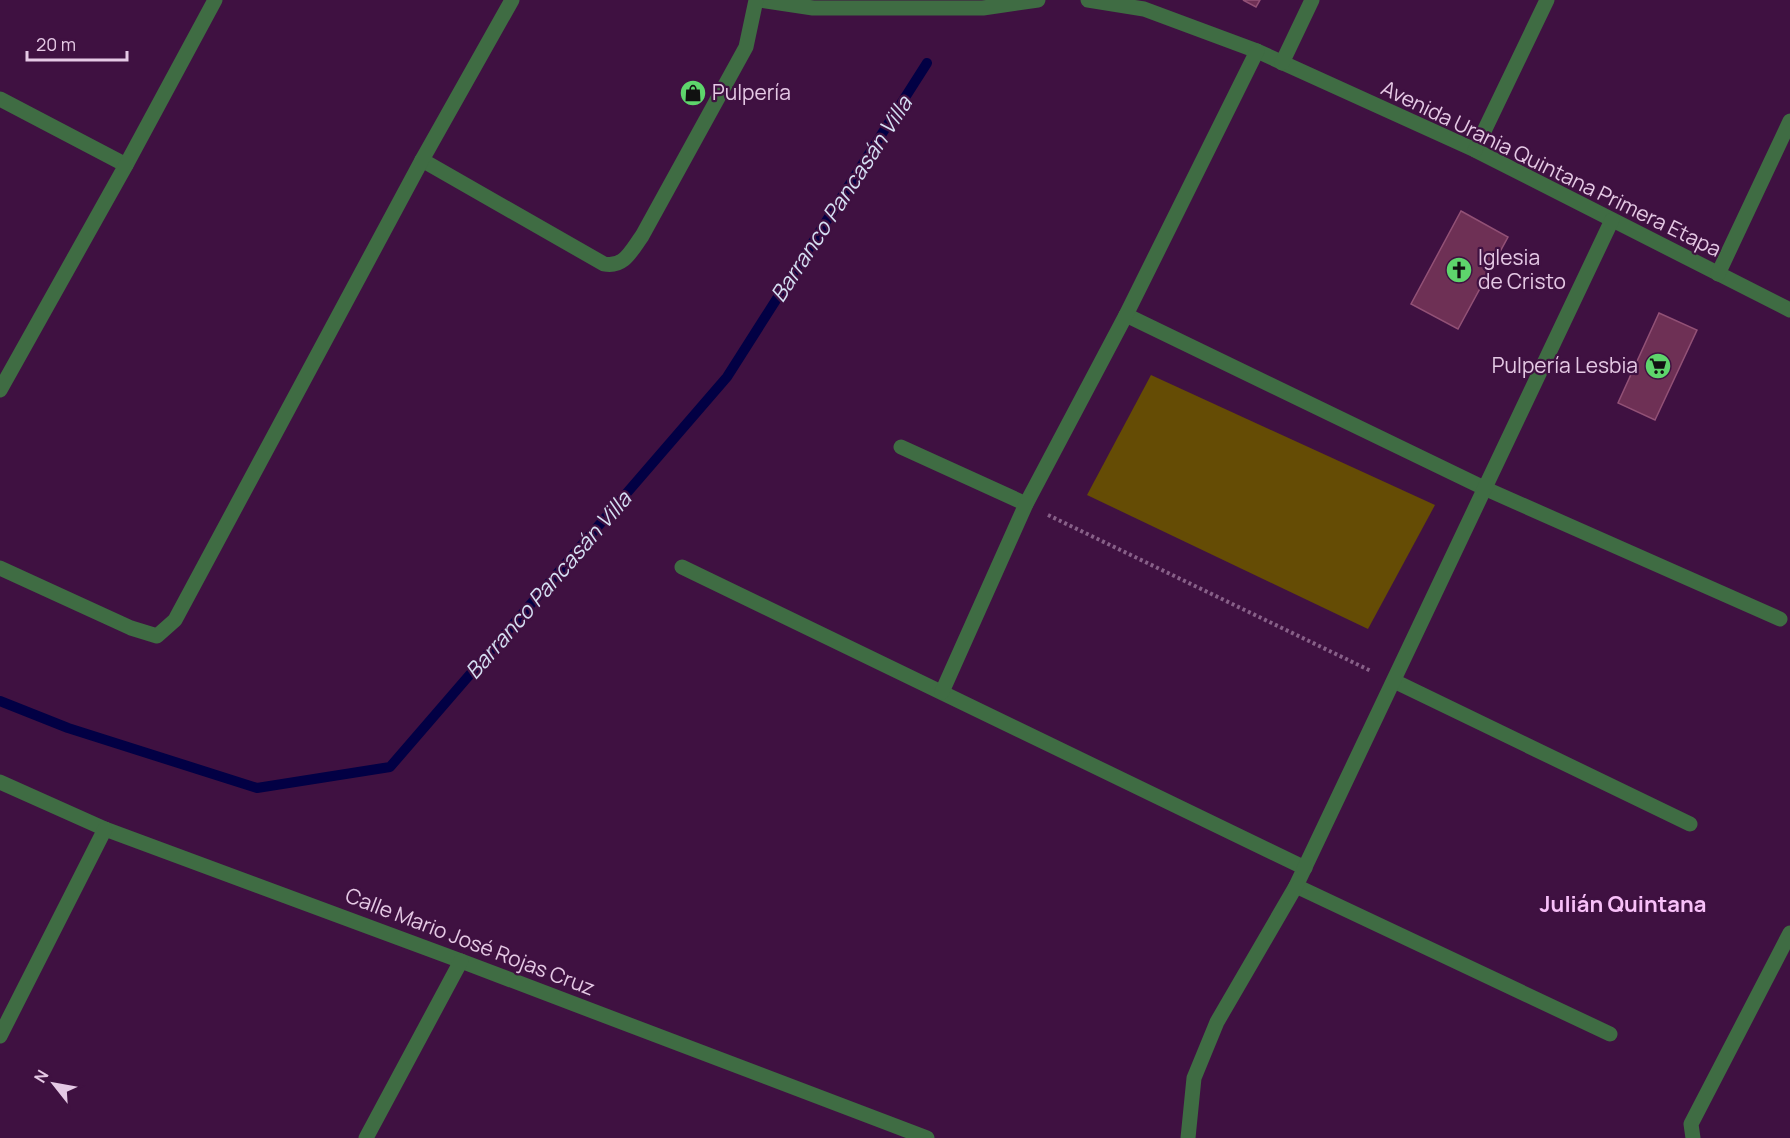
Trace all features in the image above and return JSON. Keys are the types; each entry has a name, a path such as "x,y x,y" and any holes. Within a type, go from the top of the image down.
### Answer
{"street":[{"path":"0,390 216,0"},
{"path":"0,568 131,628 157,636 176,620 422,160 512,0"},
{"path":"422,160 604,264 613,265 622,261 642,236 746,47 758,0 813,8 983,8 1038,0"},
{"name":"Avenida Urania Quintana Primera Etapa","path":"1088,0 1144,9 1257,51 1475,150 1790,310"},
{"path":"1282,63 1312,0"},
{"path":"1475,150 1548,0"},
{"path":"942,692 1026,504 1126,315 1257,51"},
{"path":"0,99 126,165"},
{"path":"1718,274 1790,121"},
{"path":"1188,1138 1194,1078 1217,1022 1305,868 1612,220"},
{"path":"1126,315 1484,488 1780,619"},
{"path":"901,447 1026,504"},
{"path":"682,567 1305,868"},
{"path":"1394,681 1690,824"},
{"name":"Calle Mario José Rojas Cruz","path":"0,782 105,829 927,1138"},
{"path":"0,1036 105,829"},
{"path":"1296,886 1610,1034"},
{"path":"1693,1138 1691,1124 1790,933"},
{"path":"366,1138 461,961"}],"path":[{"path":"1026,504 1394,681"}],"shaded area":[{"path":"1151,375 1435,505 1368,629 1087,495"}],"building":[{"path":"1243,0 1260,0 1256,7"},
{"name":"Iglesia de Cristo","path":"1461,211 1508,237 1458,329 1411,304"},
{"name":"Pulpería Lesbia","path":"1659,313 1697,330 1655,420 1618,403"}],"waterway":[{"name":"Barranco Pancasán Villa","path":"0,701 68,728 257,788 390,767 727,377 927,63"}],"place":[{"name":"Pulpería","path":"693,93"},
{"name":"Iglesia de Cristo","path":"1459,270"},
{"name":"Pulpería Lesbia","path":"1658,366"}],"district":[{"name":"Julián Quintana","path":"1623,904"}]}
